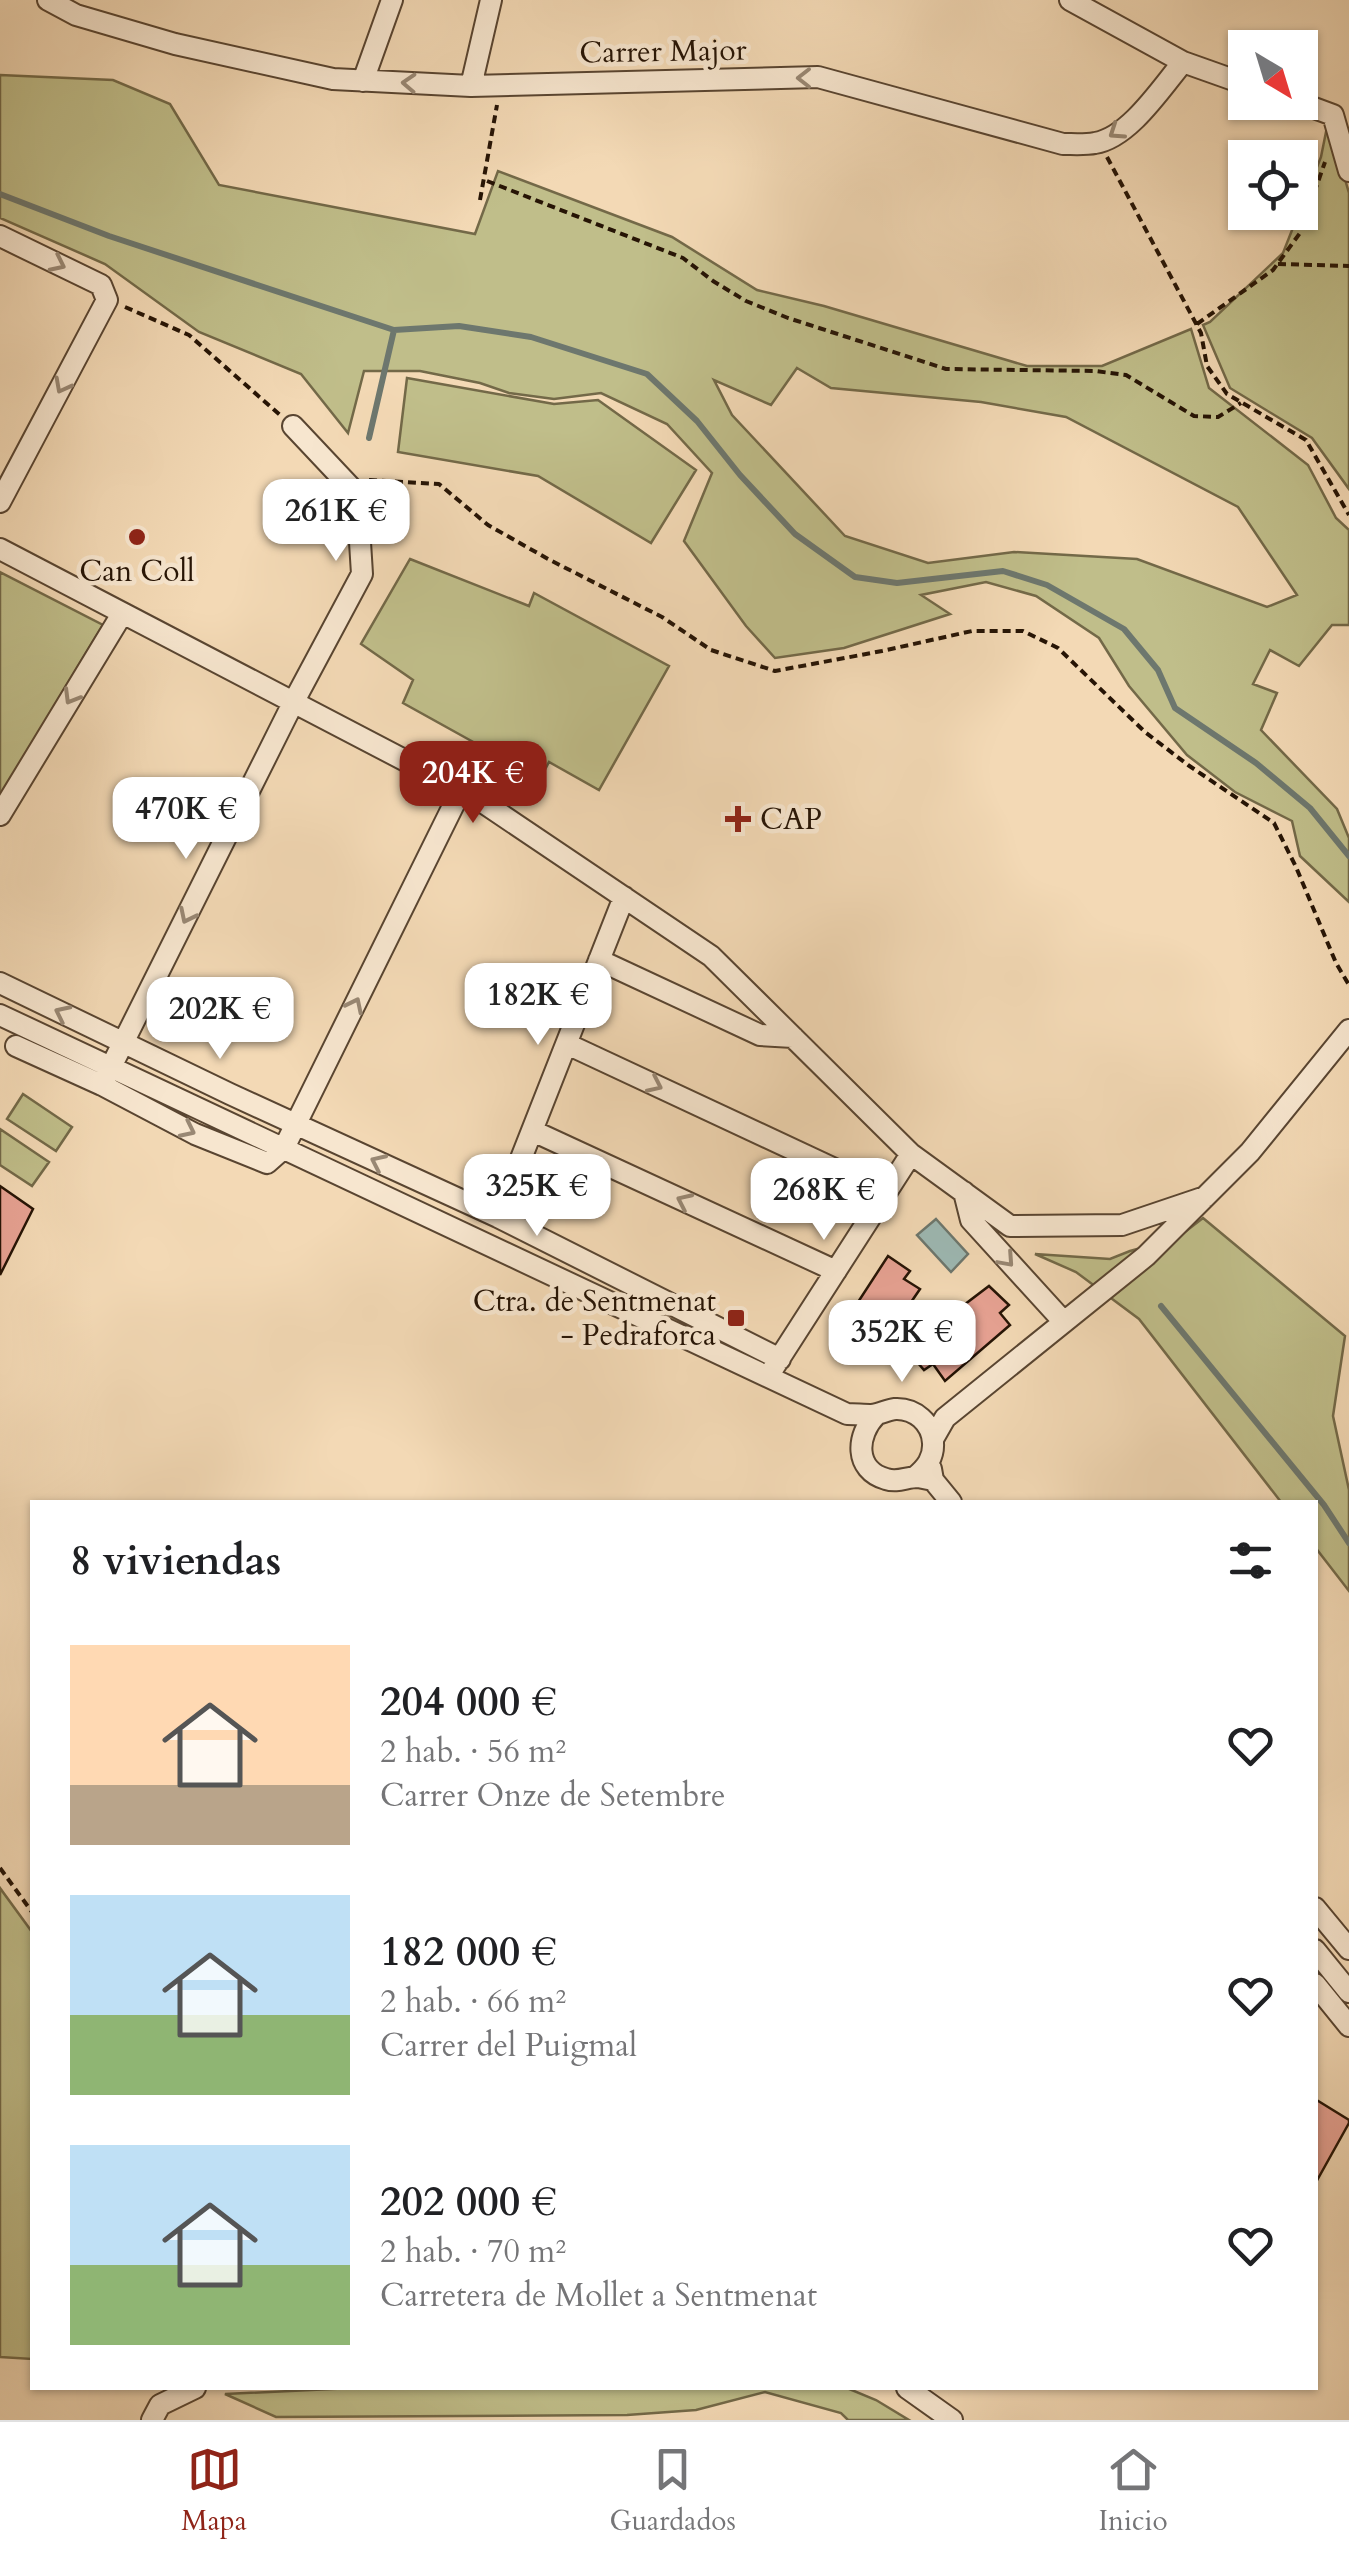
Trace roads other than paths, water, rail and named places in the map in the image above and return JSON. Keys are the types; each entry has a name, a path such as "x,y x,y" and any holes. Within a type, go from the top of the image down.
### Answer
{"street":[{"name":"Carrer Major","path":"48,0 76,15 175,44 333,79 471,86 818,77 1063,144 1098,143 1115,135 1139,115 1183,62"},
{"path":"364,80 392,0"},
{"path":"471,86 491,0"},
{"path":"1070,0 1183,62 1228,78"},
{"path":"1318,109 1333,115 1349,171"},
{"path":"0,236 101,285 107,300 0,502"},
{"path":"107,1076 293,703 362,574 357,494 293,426"},
{"path":"0,549 461,790 624,897 711,956 911,1154 1010,1226 1122,1225 1205,1197"},
{"path":"0,814 122,614"},
{"path":"0,1015 107,1076 195,1134 267,1163 284,1148 297,1124 461,790"},
{"path":"498,1217 624,897"},
{"path":"599,960 760,1035 793,1037"},
{"path":"0,983 498,1217 780,1359"},
{"path":"933,1438 944,1418 1146,1256 1271,1128 1349,1030"},
{"path":"567,1044 886,1193"},
{"path":"16,1046 107,1076"},
{"path":"533,1131 836,1272"},
{"path":"284,1148 848,1414 876,1415"},
{"path":"768,1377 911,1154"},
{"path":"964,1192 971,1220 1063,1321"},
{"path":"892,1409 908,1410 922,1418 933,1438 926,1473 899,1482 882,1479 869,1468 862,1454 861,1437 866,1424 892,1409"},
{"path":"848,1414 861,1437"},
{"path":"922,1418 944,1418"},
{"path":"926,1473 949,1500"},
{"path":"1318,1912 1349,1949"},
{"path":"1318,1954 1349,1992"},
{"path":"1318,1988 1349,2026"},
{"path":"152,2420 160,2405 191,2390"},
{"path":"910,2390 952,2420"}],"water":[{"path":"936,1219 968,1254 951,1272 917,1235"}],"waterway":[{"path":"0,194 109,236 394,330 459,326 531,337 647,374 697,421 795,534 855,577 897,583 1003,571 1047,585 1124,629 1158,670 1175,708 1256,763 1310,808 1349,856"},
{"path":"369,438 394,330"},
{"path":"1161,1306 1324,1505 1349,1543"}],"place":[{"name":"Can Coll","path":"137,537"},
{"name":"CAP","path":"738,819"},
{"name":"Ctra. de Sentmenat - Pedraforca","path":"736,1318"}]}
